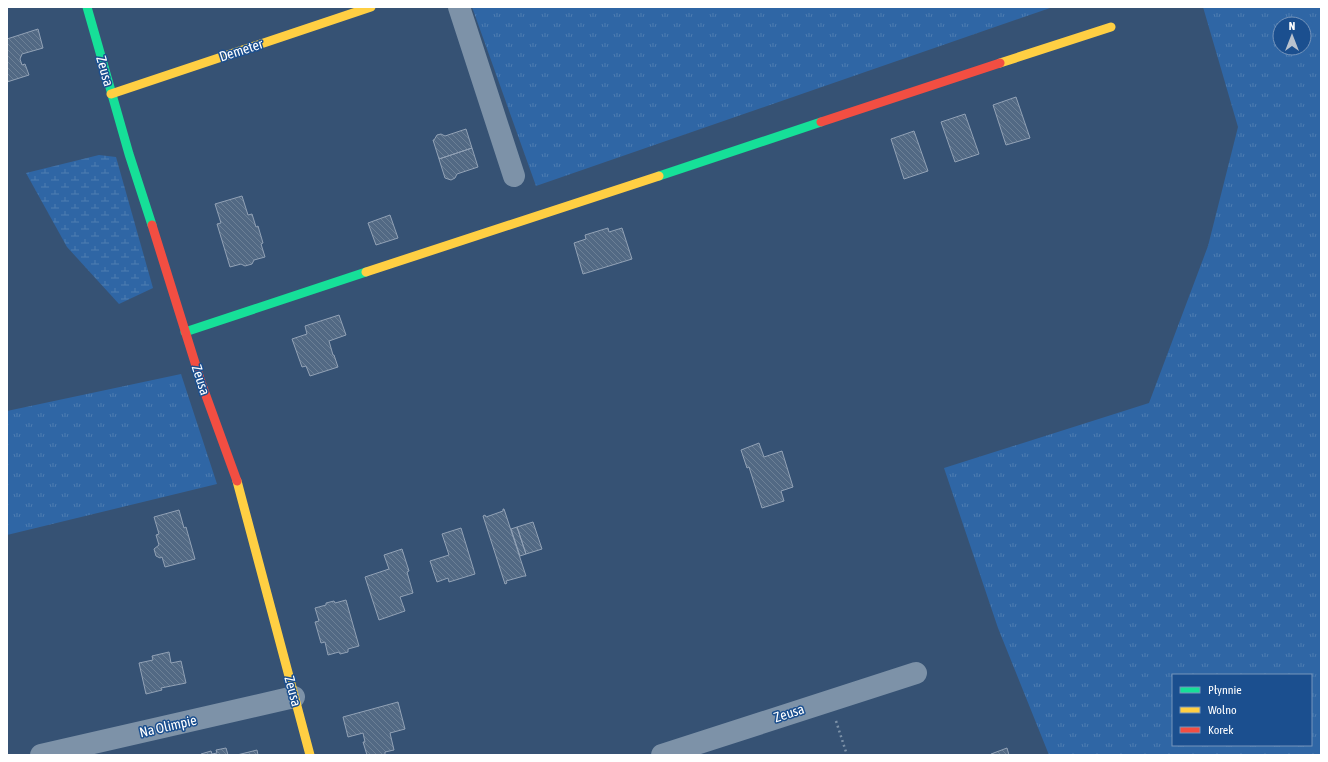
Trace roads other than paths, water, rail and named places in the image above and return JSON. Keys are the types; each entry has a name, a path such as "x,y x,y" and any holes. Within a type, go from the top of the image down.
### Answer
{"street":[{"name":"Zeusa","path":"87,7 111,94 185,332 211,413 237,482 310,755"},
{"name":"Demeter","path":"111,94 371,7"},
{"path":"459,7 514,176"},
{"path":"185,332 1111,27"},
{"name":"Zeusa","path":"662,755 916,672"},
{"name":"Na Olimpie","path":"42,755 294,697"}]}
